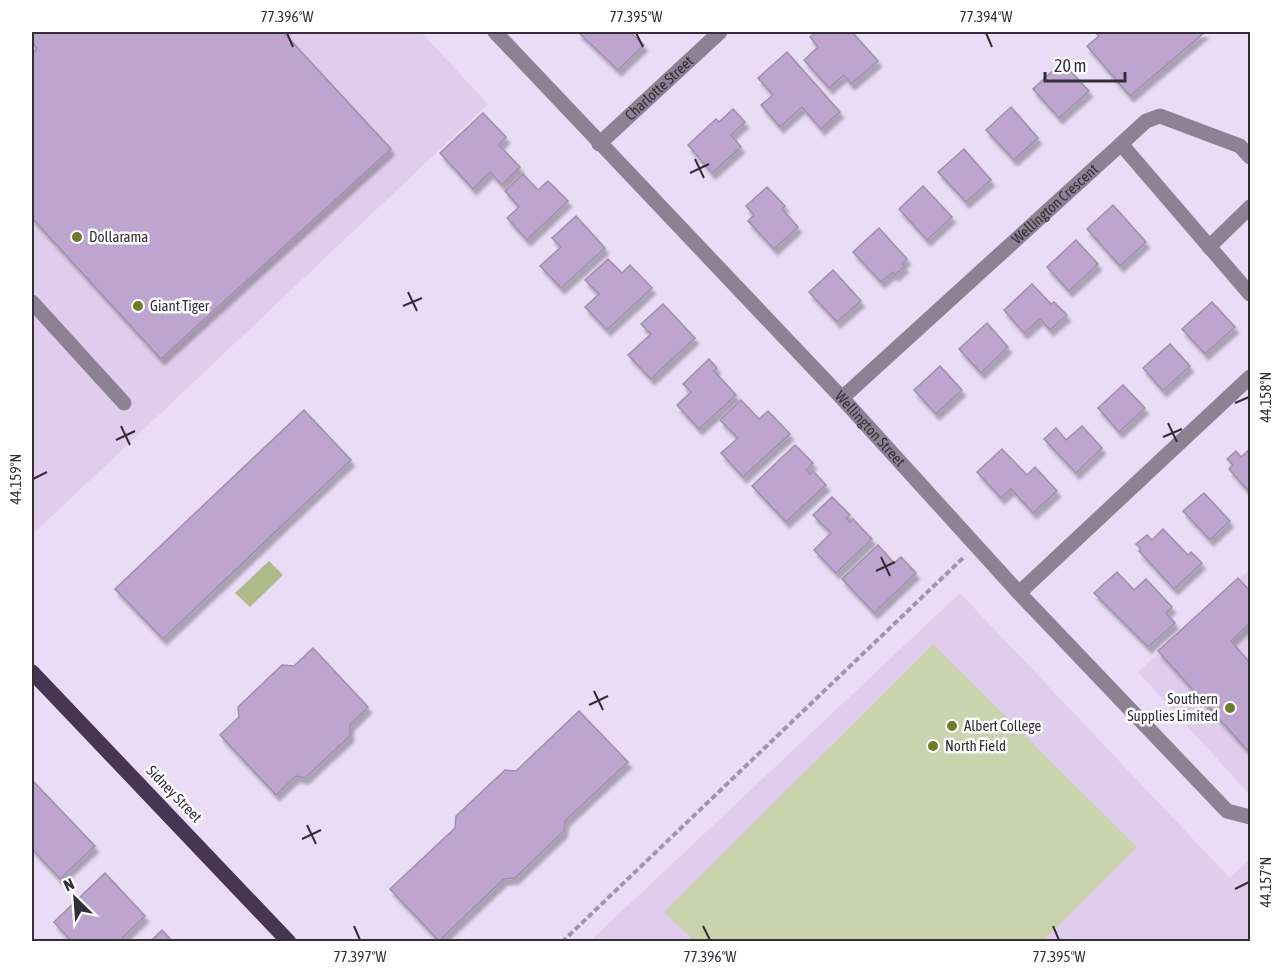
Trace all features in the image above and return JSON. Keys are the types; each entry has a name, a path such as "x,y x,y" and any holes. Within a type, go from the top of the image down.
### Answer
{"main road":[{"name":"Sidney Street","path":"32,672 289,942"}],"street":[{"name":"Wellington Street","path":"495,32 1227,811 1251,817"},
{"name":"Charlotte Street","path":"599,144 720,32"},
{"name":"Wellington Crescent","path":"842,399 1146,121 1160,116 1240,146 1251,157"},
{"path":"1120,144 1251,294"},
{"path":"1209,247 1251,207"},
{"path":"32,302 124,403"},
{"path":"1020,593 1251,377"}],"path":[{"path":"562,942 976,545"}],"shaded area":[{"path":"32,32 421,32 488,104 32,535"},
{"path":"269,561 283,575 250,607 235,593"},
{"name":"Southern Supplies Limited","path":"1250,569 1250,795 1138,672"},
{"name":"North Field","path":"960,593 1230,878 1250,859 1250,941 589,942"},
{"name":"North Field","path":"933,644 1137,847 1043,941 694,941 664,912"}],"building":[{"path":"32,32 283,32 391,149 161,359 32,218 32,54 37,49 32,42"},
{"path":"578,32 630,32 644,45 618,70"},
{"path":"817,32 852,32 878,61 851,84 844,75 829,88 804,60 818,47 810,37"},
{"path":"1095,32 1205,32 1130,96 1087,46 1099,36"},
{"path":"787,52 840,112 821,129 802,107 780,127 761,105 773,95 758,78"},
{"path":"1062,62 1089,91 1059,118 1033,89"},
{"path":"1011,107 1038,138 1014,160 986,130"},
{"path":"733,109 745,122 731,135 741,147 712,173 688,145 716,119 719,122"},
{"path":"483,113 506,137 499,145 520,167 502,185 490,172 473,189 440,153"},
{"path":"964,149 991,180 966,202 938,172"},
{"path":"523,174 538,190 548,181 568,201 527,240 507,218 519,207 505,191"},
{"path":"923,186 952,217 927,240 899,209"},
{"path":"767,187 785,206 782,209 798,227 774,249 748,221 754,215 746,206"},
{"path":"1113,205 1146,242 1120,266 1087,229"},
{"path":"576,216 605,248 561,288 540,266 561,247 552,238"},
{"path":"879,228 907,259 902,263 905,266 895,275 893,272 881,282 853,252"},
{"path":"1076,240 1098,264 1069,291 1047,267"},
{"path":"608,259 622,273 630,265 652,288 607,330 585,307 599,294 585,280"},
{"path":"833,270 861,301 837,322 809,292"},
{"path":"1032,284 1051,304 1054,302 1067,315 1050,330 1040,319 1024,333 1004,310"},
{"path":"1212,302 1235,327 1205,354 1182,329"},
{"path":"663,304 695,338 651,379 628,355 651,334 641,324"},
{"path":"987,323 1008,347 981,373 959,349"},
{"path":"1170,344 1190,366 1163,391 1143,368"},
{"path":"709,359 717,368 714,371 736,395 699,429 677,405 691,392 683,384"},
{"path":"940,366 962,390 936,414 914,390"},
{"path":"1123,385 1145,408 1119,432 1098,408"},
{"path":"741,400 759,419 768,411 790,434 743,477 721,453 738,438 720,420"},
{"path":"304,410 351,460 163,639 115,589"},
{"path":"1082,426 1102,448 1076,473 1044,439 1056,428 1066,440"},
{"path":"795,445 813,463 806,470 810,474 813,471 826,485 786,522 752,486"},
{"path":"1002,449 1027,475 1035,467 1057,491 1033,513 1011,489 1001,498 977,472"},
{"path":"1250,449 1250,493 1229,469 1233,465 1227,459 1236,451 1241,457"},
{"path":"1204,493 1230,521 1210,540 1183,511"},
{"path":"832,497 850,515 846,518 850,522 853,519 872,539 836,573 814,550 831,533 813,515"},
{"path":"1163,529 1188,555 1191,552 1202,563 1174,589 1139,551 1141,549 1136,544 1147,535 1152,540"},
{"path":"878,545 894,563 901,557 916,573 874,613 842,579"},
{"path":"1117,572 1134,590 1146,579 1172,607 1166,613 1175,623 1148,647 1094,593"},
{"name":"Southern Supplies Limited","path":"1238,578 1250,591 1250,623 1231,641 1250,663 1250,753 1158,651"},
{"path":"313,648 368,707 350,725 350,736 305,778 296,776 276,795 220,735 239,717 238,707 282,665 294,666"},
{"path":"579,711 628,762 565,821 564,831 515,878 504,879 439,941 390,889 455,828 456,816 505,770 516,771"},
{"path":"32,780 95,846 60,879 32,849"},
{"path":"105,873 145,916 118,942 72,942 54,922"},
{"path":"162,930 173,942 150,942"}],"place":[{"name":"Dollarama","path":"77,237"},
{"name":"Giant Tiger","path":"138,306"},
{"name":"Southern Supplies Limited","path":"1230,708"},
{"name":"Albert College","path":"952,726"},
{"name":"North Field","path":"933,746"}]}
